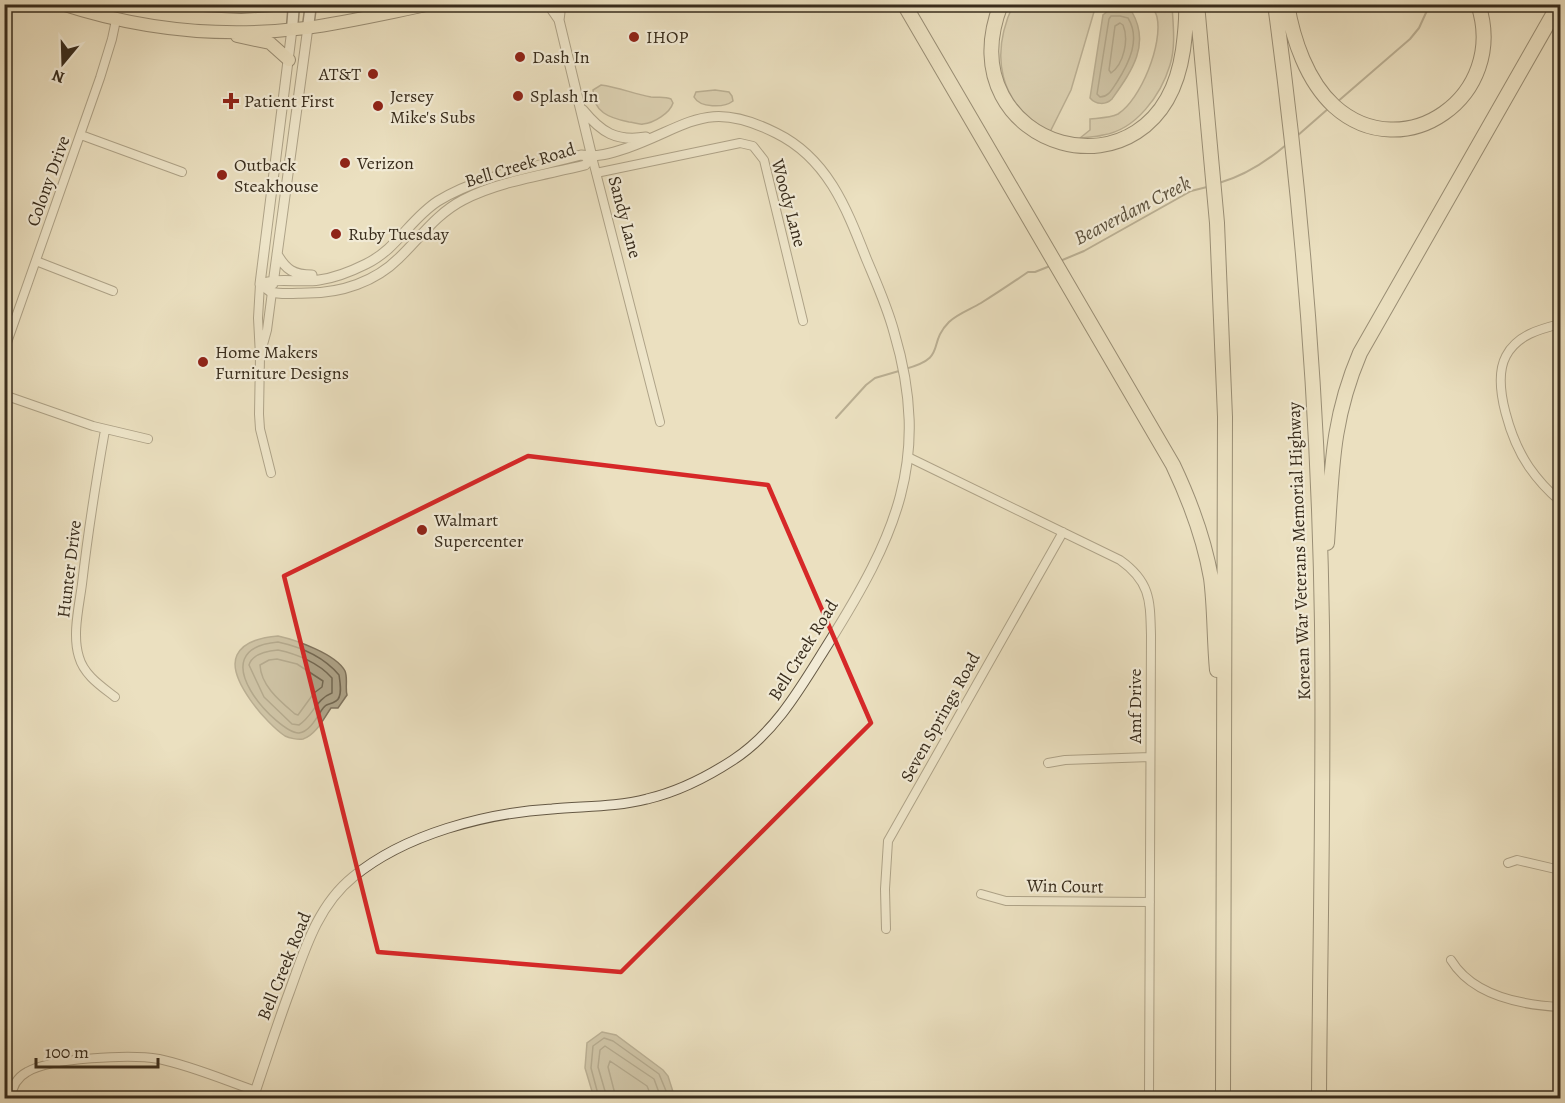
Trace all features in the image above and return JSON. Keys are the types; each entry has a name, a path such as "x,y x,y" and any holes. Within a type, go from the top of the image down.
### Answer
{"highway":[{"path":"62,4 116,20 151,26 221,32 308,27 432,4"},
{"path":"184,4 243,6 289,4"},
{"path":"904,4 1173,465 1187,494 1197,522 1210,578 1224,739"},
{"path":"1001,4 993,30 992,51 994,73 1001,95 1010,108 1031,129 1053,141 1082,147 1110,143 1133,134 1144,127 1161,110 1173,89 1179,69 1186,29 1186,4"},
{"path":"1197,4 1213,155 1225,438 1222,1098"},
{"name":"Korean War Veterans Memorial Highway","path":"1275,4 1296,174 1311,355 1317,474 1322,623 1319,1098"},
{"path":"1287,4 1297,46 1319,87 1334,105 1353,119 1365,124 1393,129 1417,126 1441,115 1462,98 1476,76 1483,54 1484,26 1478,4"},
{"path":"1322,623 1333,450 1340,410 1353,371 1373,328 1559,4"},
{"path":"221,32 270,43 289,60"}],"main road":[{"path":"292,29 294,4"},
{"path":"308,27 310,4"}],"street":[{"name":"Sandy Lane","path":"548,4 559,20 660,422"},
{"name":"Sandy Lane","path":"559,20 561,4"},
{"name":"Colony Drive","path":"4,351 81,135 116,20"},
{"path":"260,356 268,323 308,27"},
{"path":"271,473 260,429 258,318 281,105 292,29"},
{"path":"580,106 599,128 615,136 632,139 657,135"},
{"name":"Bell Creek Road","path":"254,1095 300,963 323,912 342,887 371,863 409,843 511,812 611,806 668,793 726,764 762,736 778,720 802,685 870,574 900,502 908,457 908,399 894,332 841,197 819,165 806,152 766,128 725,117 693,119 620,150 592,157 580,155 490,178 451,194 424,212 394,245 365,264 339,275 317,280 274,279 260,284"},
{"path":"81,135 182,172"},
{"name":"Woody Lane","path":"596,173 740,143 753,146 764,160 803,321"},
{"name":"Bell Creek Road","path":"272,292 315,293 341,290 358,285 391,266 448,208 486,190 585,165 592,157"},
{"path":"278,254 284,265 294,273 339,275"},
{"path":"36,261 113,291"},
{"path":"260,284 272,292"},
{"path":"1560,324 1538,329 1521,339 1506,356 1501,377 1509,422 1523,456 1542,484 1560,501"},
{"path":"4,395 105,430 148,439"},
{"name":"Hunter Drive","path":"105,430 88,534 77,638 78,654 87,672 115,697"},
{"name":"Amf Drive","path":"908,457 1063,531 1128,566 1138,575 1148,592 1151,635 1149,1098"},
{"name":"Seven Springs Road","path":"886,929 885,889 888,841 1063,531"},
{"path":"1048,763 1065,760 1150,757"},
{"path":"1508,863 1517,860 1533,862 1560,870"},
{"name":"Win Court","path":"981,894 1006,901 1150,902"},
{"path":"1451,960 1467,980 1485,989 1525,1003 1560,1007"},
{"path":"11,1098 16,1081 34,1068 91,1058 138,1057 176,1063 254,1095"},
{"path":"1558,1098 1560,1085"}],"highlighted area":[{"path":"528,456 768,485 871,723 621,972 378,952 284,576"}],"shaded area":[{"path":"1013,5 1096,5 1071,90 1050,132 1033,121 1019,107 1009,93 1003,77 1002,42"},
{"path":"1151,5 1172,5 1173,50 1170,65 1160,88 1146,109 1126,126 1115,132 1080,138 1090,130 1090,119 1118,114 1127,107 1142,84 1157,41 1157,17"},
{"path":"601,85 651,97 668,98 673,103 665,114 652,122 641,124 622,120 604,113 596,104 593,90"},
{"path":"715,90 729,92 733,101 724,105 712,106 697,101 694,97 696,92"}],"water":[{"path":"1108,11 1132,12 1140,36 1139,47 1132,68 1112,99 1098,103 1090,98 1103,15"},
{"path":"278,636 305,644 325,654 340,665 346,674 347,695 338,708 331,708 316,730 303,739 285,736 268,722 250,700 237,676 235,665 240,650 255,641"},
{"path":"602,1032 616,1035 663,1070 668,1076 675,1098 594,1098 585,1068 587,1043"}],"waterway":[{"name":"Beaverdam Creek","path":"1336,103 1410,39 1419,28 1430,4"},
{"name":"Beaverdam Creek","path":"1297,136 1329,108"},
{"name":"Beaverdam Creek","path":"1219,183 1254,168 1286,145"},
{"name":"Beaverdam Creek","path":"1060,261 1084,251 1191,191 1207,187"},
{"name":"Beaverdam Creek","path":"905,369 927,360 932,355 942,330 952,319 1028,272 1035,272 1050,266"},
{"name":"Beaverdam Creek","path":"836,418 875,378 899,371"}],"place":[{"name":"IHOP","path":"634,37"},
{"name":"Dash In","path":"520,57"},
{"name":"AT&T","path":"373,74"},
{"name":"Splash In","path":"518,96"},
{"name":"Patient First","path":"231,101"},
{"name":"Jersey Mike's Subs","path":"378,106"},
{"name":"Verizon","path":"345,163"},
{"name":"Outback Steakhouse","path":"222,175"},
{"name":"Ruby Tuesday","path":"336,234"},
{"name":"Home Makers Furniture Designs","path":"203,362"},
{"name":"Walmart Supercenter","path":"422,530"}]}
